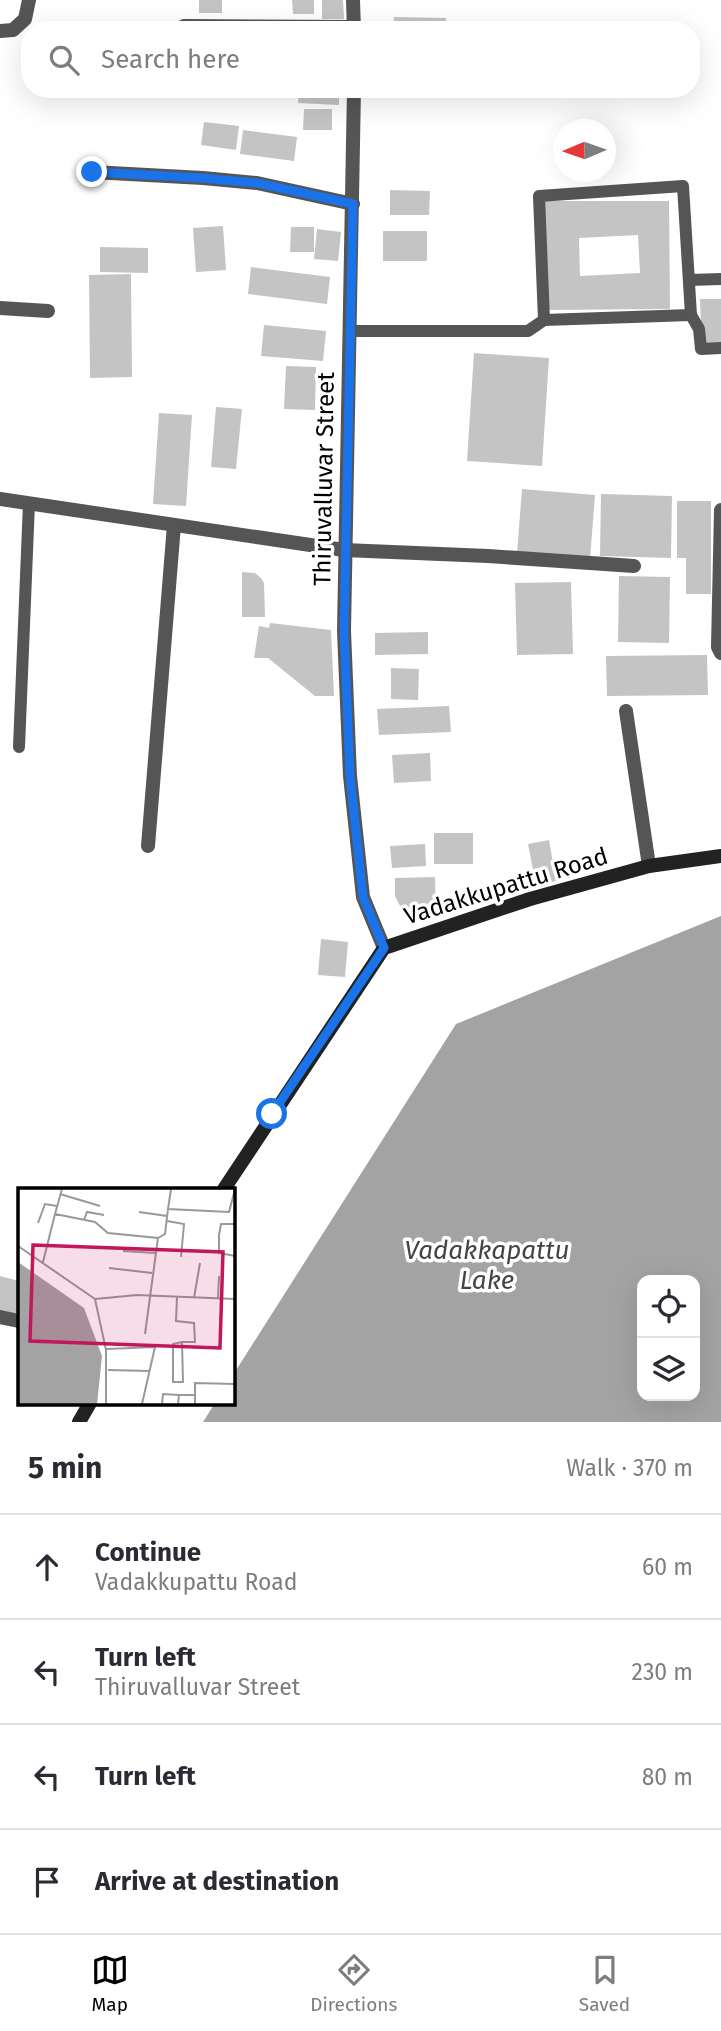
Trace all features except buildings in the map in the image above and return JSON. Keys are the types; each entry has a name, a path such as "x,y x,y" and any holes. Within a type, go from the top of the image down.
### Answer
{"street":[{"path":"23,21 29,0"},
{"path":"353,0 354,21"},
{"path":"0,31 13,30 21,23"},
{"name":"Thiruvalluvar Street","path":"354,98 344,631 350,776 363,897 384,948"},
{"path":"92,172 257,183 353,204"},
{"path":"0,308 48,311"},
{"path":"0,499 344,550 634,566"},
{"path":"721,510 718,646 721,653"},
{"path":"148,846 174,524"},
{"path":"626,711 649,866"},
{"name":"Vadakkupattu Road","path":"225,1188 384,948 530,899 649,866 721,856"},
{"path":"0,1317 18,1321"},
{"path":"79,1422 89,1405"}],"lane":[{"path":"544,320 539,196 683,186 691,315 699,329 701,349 721,348"},
{"path":"689,280 721,279"},
{"path":"350,331 528,331 544,320 691,315"},
{"path":"19,747 29,503"}],"water":[{"name":"Vadakkapattu Lake","path":"721,916 721,1422 203,1422 214,1405 234,1405 234,1373 456,1024"}],"route":[{"path":"92,172 257,183 353,204 344,550 344,631 350,776 363,897 384,948 272,1114"}]}
